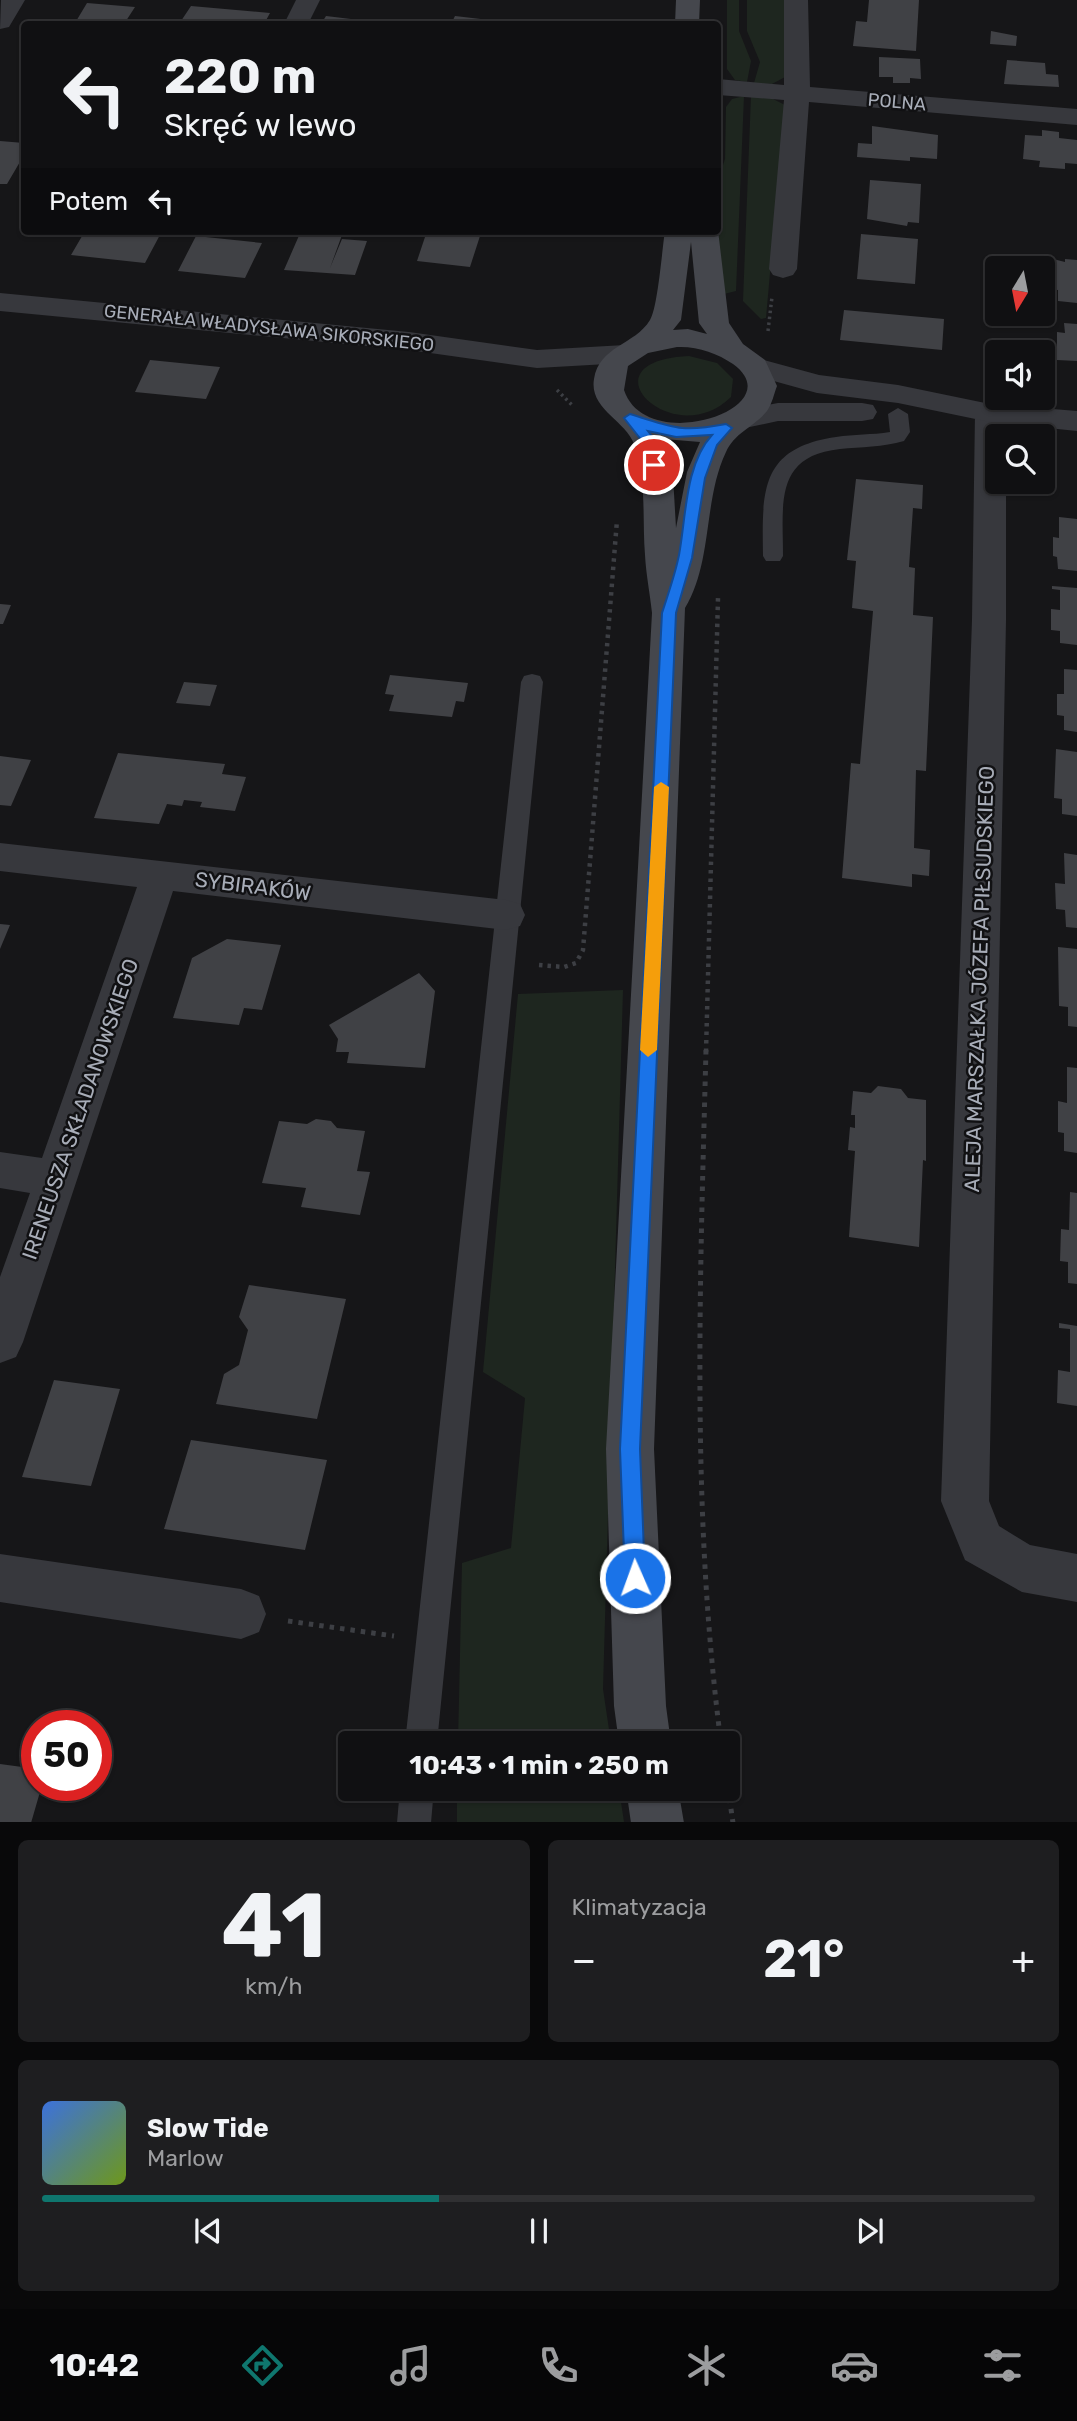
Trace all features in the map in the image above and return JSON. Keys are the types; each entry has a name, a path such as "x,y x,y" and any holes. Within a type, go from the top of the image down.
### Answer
{"main road":[{"path":"687,21 688,0"},
{"path":"707,0 707,21"},
{"path":"644,1731 640,1706 630,1449 669,613 661,556 657,476 649,440 615,405 608,390 608,377 614,365 666,320 679,235"},
{"path":"669,613 685,558 699,478 711,444 757,407 763,394 763,380 756,367 731,348 714,323 704,235"},
{"path":"635,349 688,338 731,348"},
{"path":"630,418 651,428 676,433 702,433 736,423"},
{"path":"654,1801 658,1822"}],"street":[{"path":"0,22 13,0"},
{"path":"298,21 308,0"},
{"path":"783,269 797,93 796,0"},
{"path":"0,34 21,35"},
{"name":"POLNA","path":"721,87 1077,117"},
{"name":"GENERAŁA WŁADYSŁAWA SIKORSKIEGO","path":"0,302 409,341 544,372 583,376 608,390"},
{"name":"GENERAŁA WŁADYSŁAWA SIKORSKIEGO","path":"544,372 635,349"},
{"path":"756,367 806,382 898,394 990,413"},
{"path":"736,423 804,410 898,414 990,413 1077,421"},
{"name":"ALEJA MARSZAŁKA JÓZEFA PIŁSUDSKIEGO","path":"990,413 989,620 965,1501 982,1543 1022,1568 1077,1578"},
{"name":"SYBIRAKÓW","path":"0,857 506,915"},
{"name":"IRENEUSZA SKŁADANOWSKIEGO","path":"0,1342 160,875"},
{"path":"0,1170 56,1179"},
{"path":"0,1578 240,1614"}],"lane":[{"path":"772,556 775,484 785,462 805,448 816,445 897,438 900,432 898,414"},
{"path":"422,1731 532,682"},
{"path":"414,1822 416,1801"}],"path":[{"path":"544,372 580,412"},
{"path":"501,962 564,967 576,963 583,950 618,507"},
{"path":"718,596 698,1390 704,1572 720,1731"},
{"path":"240,1614 430,1641"},
{"path":"730,1801 733,1822"}],"shaded area":[{"path":"727,0 739,0 739,31 751,61 747,82 735,80 727,69"},
{"path":"747,0 785,0 785,77 772,84 754,83 760,62 747,31"},
{"path":"744,96 736,291 720,295 721,171 725,159 726,107 732,99"},
{"path":"751,96 769,97 785,105 766,318 761,319 743,301"},
{"path":"689,356 717,363 733,379 731,397 708,412 684,415 663,410 647,400 639,386 641,373 657,362"},
{"path":"623,990 603,1689 609,1731 458,1731 462,1563 511,1548 525,1398 483,1372 518,994"},
{"path":"457,1801 621,1801 624,1822 457,1822"}],"building":[{"path":"869,0 919,0 916,51 853,46 856,21 867,22"},
{"path":"87,3 135,7 126,21 76,21"},
{"path":"191,6 270,13 266,21 181,21"},
{"path":"326,16 368,21 323,21"},
{"path":"455,16 498,21 452,21"},
{"path":"991,31 1017,36 1016,46 990,44"},
{"path":"879,57 920,59 921,79 910,78 910,83 893,83 893,77 879,77"},
{"path":"1007,60 1045,63 1046,74 1058,75 1059,87 1004,84"},
{"path":"872,126 938,135 937,159 910,157 910,161 857,157 858,143 872,144"},
{"path":"1042,130 1059,132 1059,138 1077,140 1077,164 1065,163 1065,169 1039,167 1040,161 1023,159 1025,135 1042,136"},
{"path":"0,141 21,143 21,160 7,184 0,184"},
{"path":"870,180 921,184 919,223 908,222 907,226 867,219"},
{"path":"861,234 918,239 915,284 857,279"},
{"path":"83,235 160,235 145,263 71,255"},
{"path":"299,235 342,235 330,268 342,239 367,241 355,275 284,270"},
{"path":"426,235 480,236 470,267 417,261"},
{"path":"196,236 262,243 245,278 178,271"},
{"path":"1065,259 1077,260 1077,303 1058,301 1058,290 1055,290 1055,260 1065,262"},
{"path":"844,310 944,319 942,350 840,340"},
{"path":"1064,323 1077,324 1077,361 1057,360 1057,332 1065,333"},
{"path":"150,360 220,367 206,399 135,392"},
{"path":"856,479 923,485 922,509 913,508 909,567 915,568 913,615 933,617 926,771 916,770 914,848 930,850 929,876 912,874 912,887 842,878 851,763 860,764 873,611 852,608 856,561 847,560"},
{"path":"1059,517 1077,519 1077,571 1058,569 1057,557 1053,556 1053,537 1059,538"},
{"path":"1052,586 1077,588 1077,645 1060,643 1060,631 1051,630 1051,609 1060,610 1060,590 1052,589"},
{"path":"0,604 11,605 3,624 0,624"},
{"path":"1064,669 1077,670 1077,732 1064,730 1064,716 1057,715 1057,694 1064,694"},
{"path":"390,675 468,683 464,702 456,701 452,717 389,711 394,695 385,694"},
{"path":"184,682 217,685 210,706 176,703"},
{"path":"1056,749 1077,752 1077,816 1062,814 1062,799 1054,798"},
{"path":"118,753 225,764 222,774 246,777 235,811 200,807 202,802 184,800 182,806 167,804 159,824 94,818"},
{"path":"0,756 31,760 11,806 0,805"},
{"path":"1064,853 1077,855 1077,928 1066,927 1065,910 1056,909 1055,883 1065,884"},
{"path":"0,924 10,925 0,949"},
{"path":"227,939 281,945 262,1010 244,1008 239,1025 173,1018 192,958"},
{"path":"1058,947 1077,949 1077,1027 1068,1026 1068,1007 1059,1006"},
{"path":"419,973 435,991 425,1068 347,1063 349,1052 336,1052 338,1039 329,1025"},
{"path":"1067,1067 1077,1068 1077,1153 1064,1151 1064,1133 1058,1132 1058,1101 1067,1103"},
{"path":"878,1086 901,1089 908,1098 926,1100 926,1161 923,1160 919,1247 849,1237 855,1151 848,1150 850,1127 855,1128 855,1115 851,1115 853,1091 871,1093"},
{"path":"316,1119 331,1121 337,1128 365,1131 357,1171 370,1172 360,1215 301,1207 306,1188 262,1183 279,1121 307,1124"},
{"path":"1070,1192 1077,1193 1077,1284 1068,1283 1068,1262 1060,1261 1061,1229 1069,1230"},
{"path":"249,1285 346,1299 317,1419 216,1404 224,1374 239,1365 248,1330 239,1317"},
{"path":"1059,1323 1077,1326 1077,1406 1057,1403 1058,1370 1070,1372 1070,1329 1059,1328"},
{"path":"54,1380 120,1389 91,1486 22,1477"},
{"path":"191,1440 327,1460 305,1550 164,1529"},
{"path":"0,1764 21,1767 21,1801 37,1801 31,1822 0,1822"}],"slow traffic":[{"path":"648,1050 661,787"}],"route":[{"path":"635,1578 630,1449 669,613 694,520 699,478 711,444 726,428 702,433 676,433 651,428 630,418 649,440 654,465"}]}
